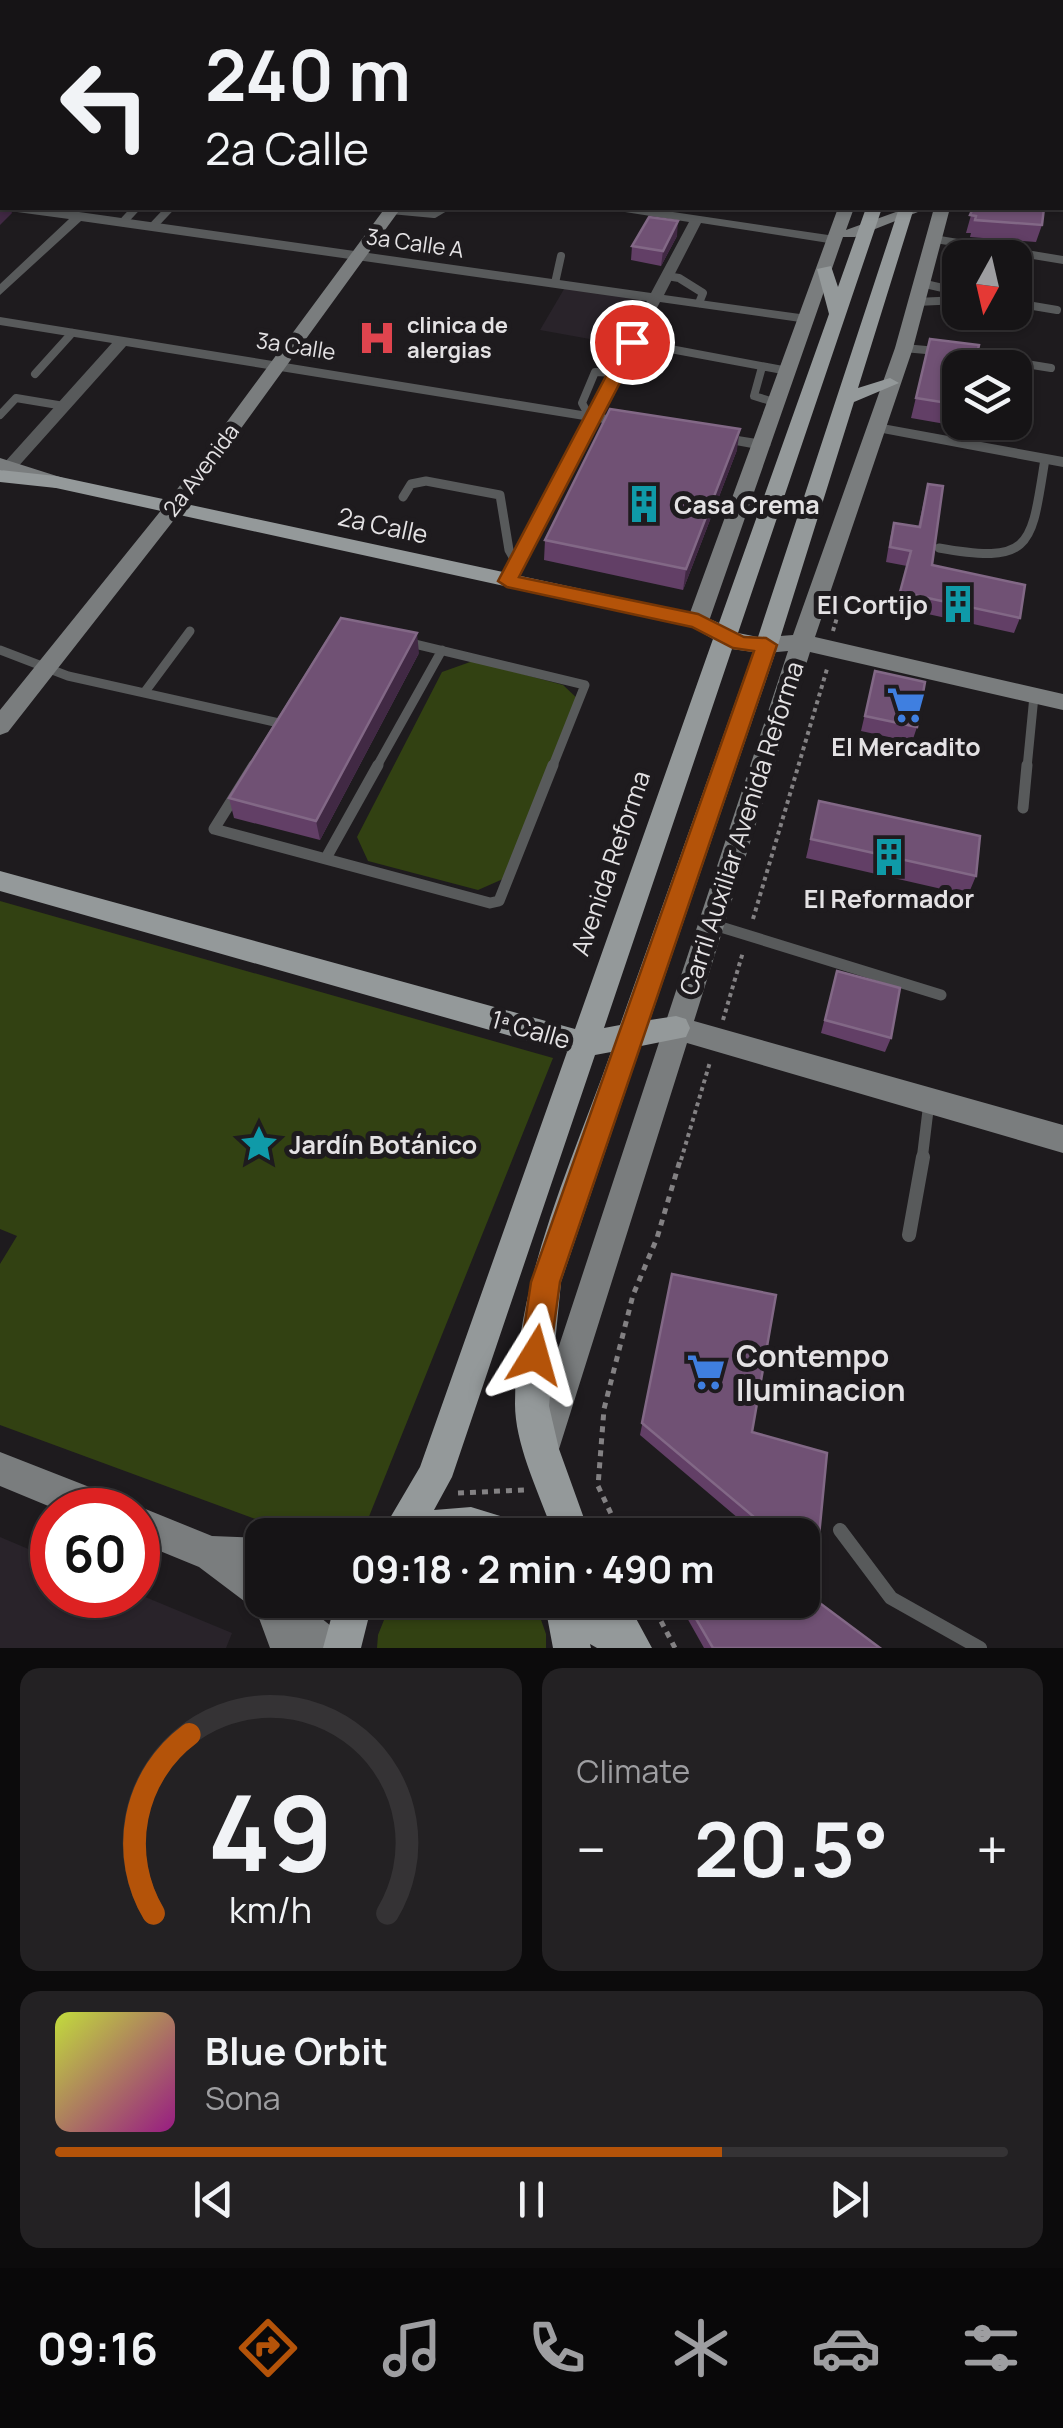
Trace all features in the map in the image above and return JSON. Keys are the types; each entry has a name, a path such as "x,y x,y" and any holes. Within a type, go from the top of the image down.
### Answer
{"main road":[{"name":"Avenida Reforma","path":"409,1518 434,1477 873,210"},
{"path":"564,1518 532,1406 546,1282 911,210"},
{"path":"825,268 838,316"},
{"path":"845,399 890,384"},
{"name":"2a Calle","path":"3,469 174,507 512,572 729,626 749,646 769,634"},
{"name":"1ª Calle","path":"0,882 584,1044 676,1028"},
{"path":"342,1648 350,1618"},
{"path":"573,1618 632,1647"},
{"path":"616,1618 632,1647"}],"street":[{"name":"3a Calle A","path":"34,210 807,319"},
{"name":"2a Avenida","path":"0,726 174,507 391,210"},
{"path":"639,210 835,240 909,210"},
{"path":"698,621 845,210"},
{"name":"Carril Auxiliar Avenida Reforma","path":"542,1449 802,642 904,348 941,210"},
{"path":"0,291 79,216"},
{"path":"512,572 697,218"},
{"path":"934,239 1063,260"},
{"name":"3a Calle","path":"0,321 651,427"},
{"path":"3,469 122,341"},
{"path":"876,428 1063,462"},
{"path":"688,433 763,445"},
{"name":"2a Calle","path":"769,634 1063,702"},
{"name":"1ª Calle","path":"676,1028 1063,1139"},
{"path":"0,1469 47,1488"},
{"path":"160,1533 212,1554 245,1580"},
{"path":"212,1554 245,1555"},
{"path":"280,1618 290,1648"},
{"path":"292,1618 329,1648"}],"lane":[{"path":"123,222 134,210"},
{"path":"153,226 168,210"},
{"path":"555,283 561,256"},
{"path":"667,276 698,287 703,294 700,303"},
{"path":"918,292 942,292"},
{"path":"918,292 942,297"},
{"path":"1032,306 1057,310"},
{"path":"35,374 72,333"},
{"path":"632,342 788,371"},
{"path":"904,348 942,351"},
{"path":"1032,365 1051,368"},
{"path":"762,367 754,396 777,403"},
{"path":"0,415 16,398 64,406"},
{"path":"939,548 985,558 1021,550 1031,540 1045,459"},
{"path":"403,497 411,484 426,481 500,495 512,572"},
{"path":"340,629 442,650 585,685 498,901 490,903 214,829 340,629"},
{"path":"144,692 190,631"},
{"path":"0,650 46,667 279,723"},
{"path":"326,858 442,650"},
{"path":"1023,808 1034,696"},
{"path":"710,924 941,996"},
{"path":"909,1235 929,1100"},
{"path":"840,1530 891,1598 980,1648"}],"path":[{"path":"613,1518 598,1486 604,1409 632,1295 657,1238 832,650 833,628 845,591"},
{"path":"424,1494 598,1486"},
{"path":"659,1618 675,1648"}],"shaded area":[{"path":"567,284 647,297 623,345 540,330"},
{"path":"0,1537 30,1550 30,1618 160,1618 160,1603 232,1633 226,1648 0,1648"}],"green space":[{"path":"473,661 563,685 579,700 503,879 478,890 368,861 357,837 442,672"},
{"name":"Jardín Botánico","path":"0,901 553,1058 368,1518 253,1518 0,1425 0,1264 17,1236 0,1229"},
{"path":"385,1618 540,1618 546,1648 377,1648"}],"building":[{"path":"972,210 1044,210 1042,225 975,220 976,216 970,215"},
{"path":"649,217 678,221 663,251 632,246"},
{"path":"930,339 979,345 978,350 942,350 942,402 916,398"},
{"name":"Casa Crema","path":"610,409 740,429 686,569 545,540"},
{"path":"928,484 943,486 932,565 1025,585 1020,618 900,592 911,551 890,547 894,523 920,527"},
{"path":"341,618 417,633 316,821 229,798"},
{"path":"875,671 925,682 917,727 865,716"},
{"path":"819,801 980,836 976,876 811,839"},
{"path":"837,971 900,988 891,1038 825,1020"},
{"name":"Contempo Iluminacion","path":"672,1274 776,1295 752,1432 827,1453 820,1526 820,1518 755,1518 642,1423"},
{"name":"Contempo Iluminacion","path":"820,1603 880,1648 713,1648 696,1618 820,1618"}],"place":[{"name":"clinica de alergias","path":"377,338"},
{"name":"Casa Crema","path":"644,504"},
{"name":"El Cortijo","path":"958,604"},
{"name":"El Mercadito","path":"906,705"},
{"name":"El Reformador","path":"889,857"},
{"name":"Jardín Botánico","path":"259,1144"},
{"name":"Contempo Iluminacion","path":"706,1372"}],"route":[{"path":"535,1355 546,1282 766,645 740,644 698,621 507,581 632,342"}]}
